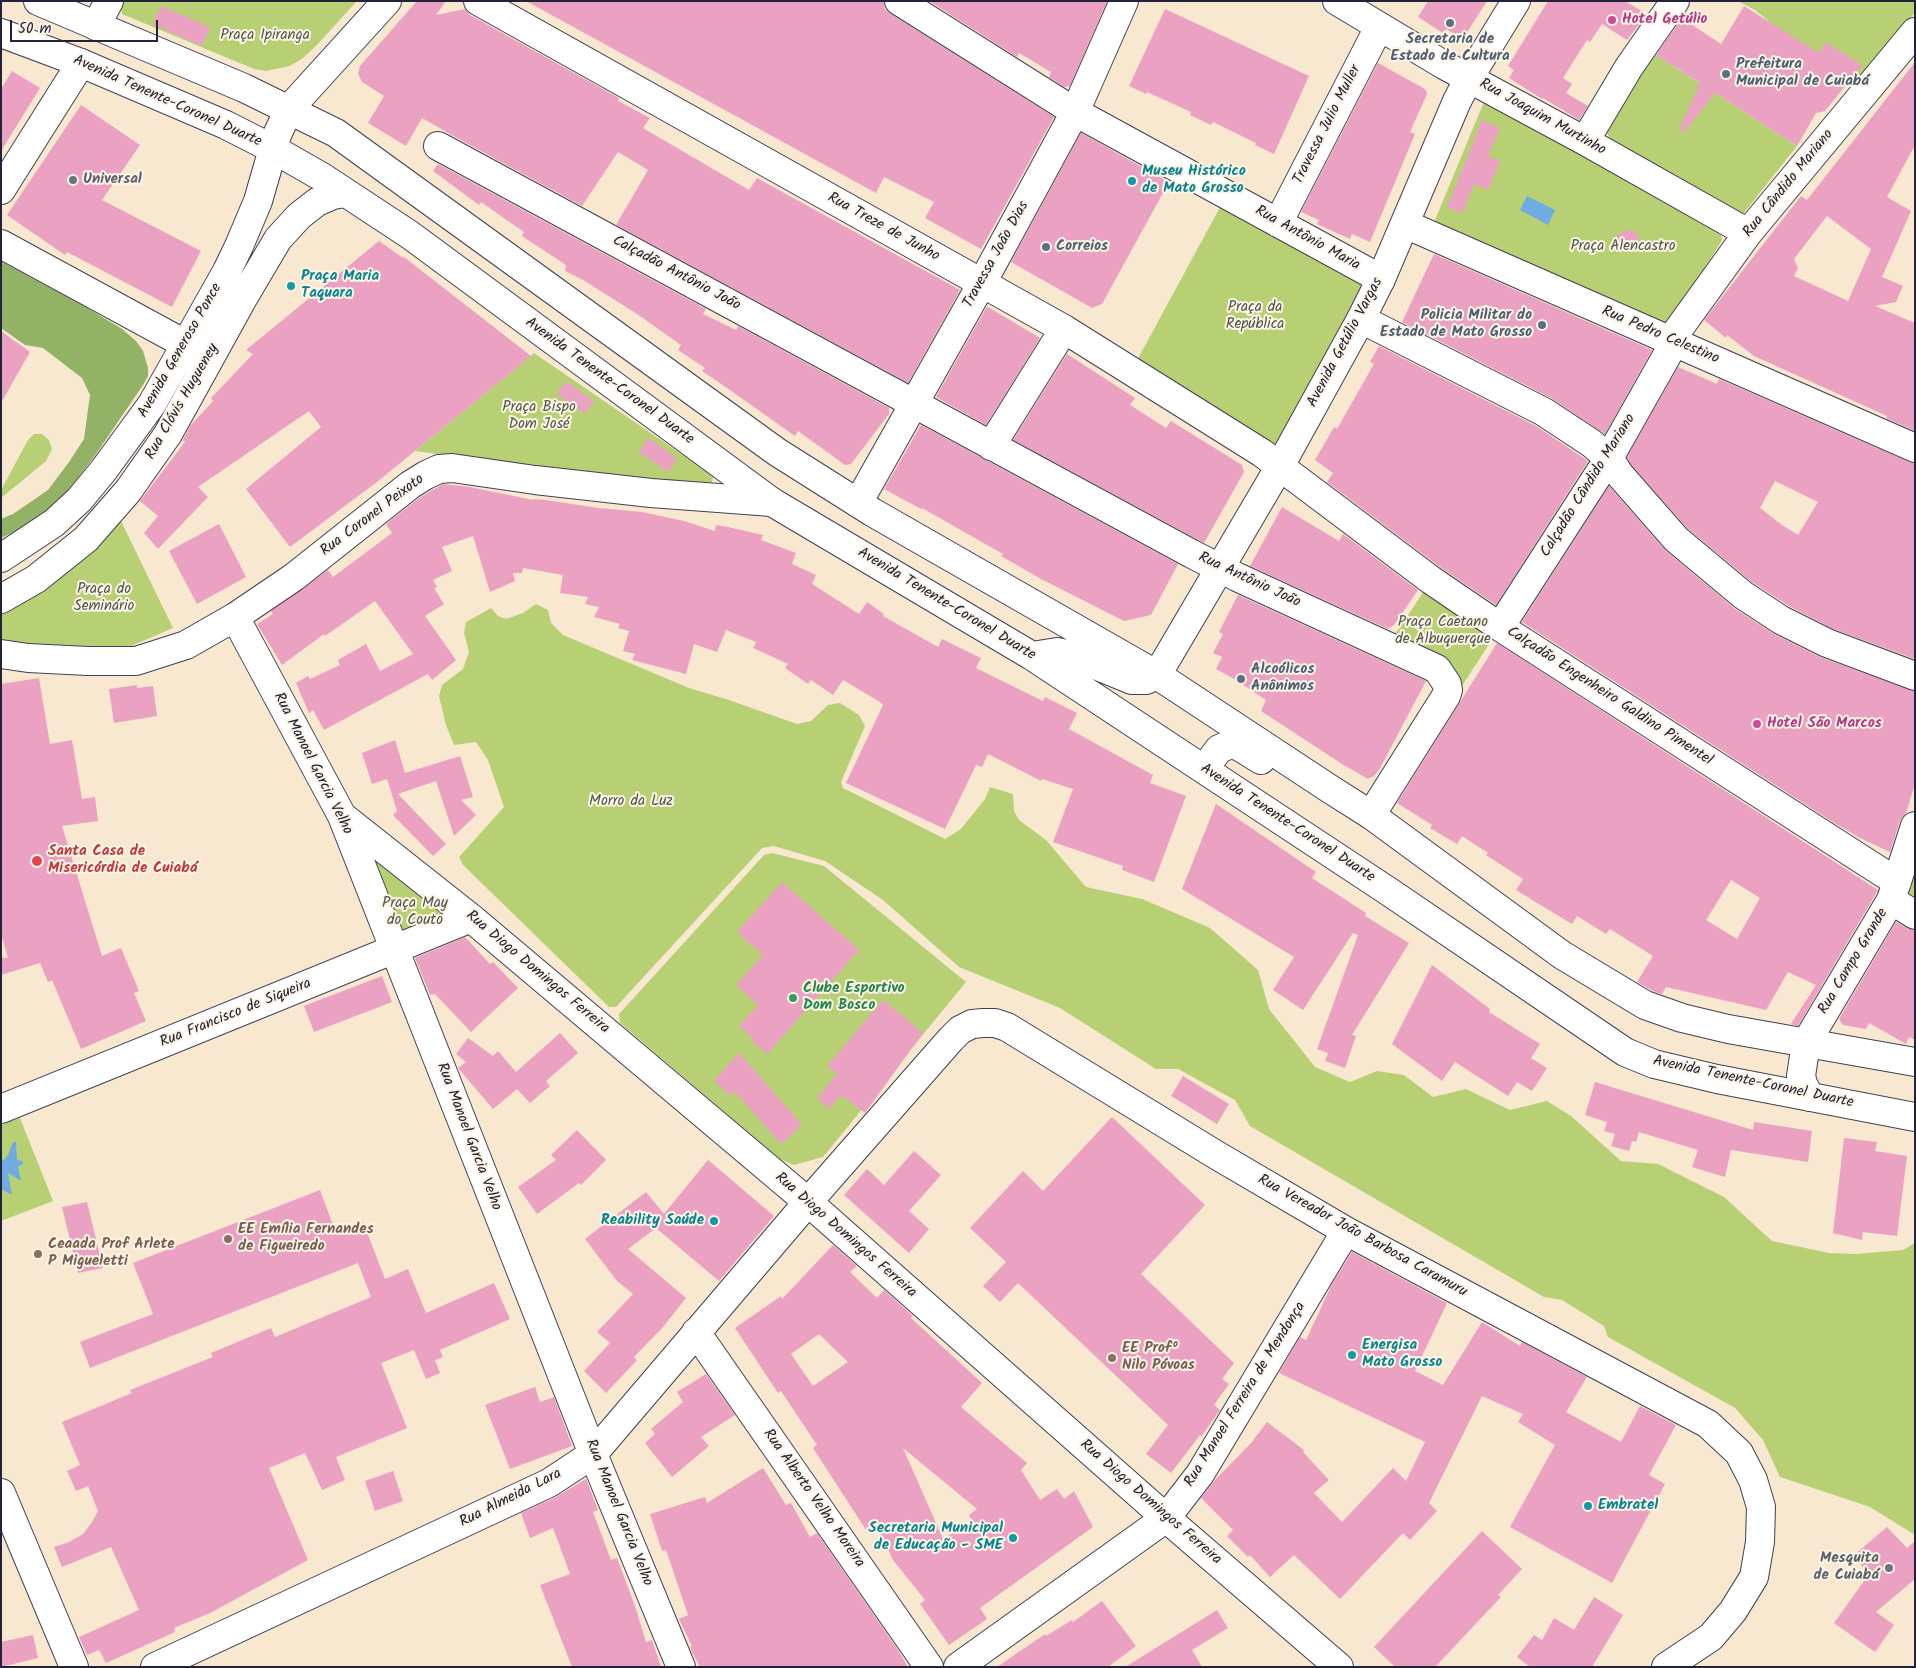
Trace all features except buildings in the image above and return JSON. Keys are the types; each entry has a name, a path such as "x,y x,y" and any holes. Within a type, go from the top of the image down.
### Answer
{"street":[{"path":"38,1 289,109 336,132 778,452 858,503 1157,675 1371,814 1562,955 1645,1005 1682,1018 1728,1029 1915,1062"},
{"path":"96,26 109,1"},
{"path":"289,109 387,1"},
{"name":"Rua Treze de Junho","path":"478,1 1064,329 1280,466"},
{"name":"Rua Antônio Maria","path":"899,1 1075,112 1381,279"},
{"name":"Travessa João Dias","path":"858,503 982,283 1075,112 1124,1"},
{"name":"Rua Joaquim Murtinho","path":"1337,1 1444,65 1585,141 1748,233"},
{"name":"Avenida Getúlio Vargas","path":"1157,675 1280,466 1361,319 1381,279 1469,78 1516,1"},
{"path":"1585,141 1629,68 1675,1"},
{"name":"Travessa Julio Muller","path":"1278,223 1379,27"},
{"name":"Rua Cândido Mariano","path":"1671,342 1748,233 1915,32"},
{"name":"Avenida Tenente-Coronel Duarte","path":"1,33 81,63 182,105 273,149 345,193 410,235 772,502 1032,656 1388,891 1625,1052 1654,1064 1717,1079 1915,1116"},
{"path":"1,190 81,63"},
{"name":"Avenida Generoso Ponce","path":"1,558 54,523 79,500 103,471 152,404 230,265 250,222 273,149 289,109"},
{"name":"Calçadão Antônio João","path":"438,146 914,403"},
{"name":"Rua Clóvis Hugueney","path":"1,599 36,579 86,539 117,504 168,434 278,239 299,216 316,202 333,195 345,193"},
{"name":"Rua Pedro Celestino","path":"1405,224 1915,448"},
{"path":"1,244 185,344"},
{"path":"1361,319 1544,412 1591,443 1609,458 1620,476 1676,539 1743,595 1782,620 1827,643 1915,676"},
{"path":"991,446 1064,329"},
{"name":"Calçadão Cândido Mariano","path":"1500,627 1609,458 1671,342"},
{"name":"Rua Antônio João","path":"914,403 1220,569 1437,669 1444,679 1448,690 1442,705 1371,814"},
{"name":"Calçadão Engenheiro Galdino Pimentel","path":"1280,466 1431,580 1500,627 1901,881 1915,915"},
{"name":"Rua Coronel Peixoto","path":"1,654 28,658 88,662 136,661 186,645 236,617 294,577 410,485 439,469 452,468 535,480 772,502"},
{"name":"Rua Manoel Garcia Velho","path":"236,617 342,816 593,1454 681,1667"},
{"path":"1032,656 1057,652 1071,655 1132,680 1146,680 1157,675"},
{"path":"1204,770 1219,749 1231,744 1240,747 1296,783 1307,787 1330,789"},
{"name":"Rua Diogo Domingos Ferreira","path":"342,816 471,918 808,1202 1166,1518 1339,1667"},
{"name":"Rua Campo Grande","path":"1810,1096 1801,1076 1806,1043 1901,881 1915,826"},
{"name":"Rua Francisco de Siqueira","path":"1,1110 471,918"},
{"name":"Rua Vereador João Barbosa Caramuru","path":"808,1202 960,1030 972,1024 995,1023 1007,1027 1218,1156 1346,1231 1708,1424 1739,1453 1753,1480 1761,1507 1760,1542 1754,1577 1734,1611 1711,1637 1666,1667"},
{"name":"Rua Almeida Lara","path":"155,1667 549,1483 593,1454 808,1202"},
{"name":"Rua Manoel Ferreira de Mendonça","path":"958,1667 1166,1518 1200,1474 1346,1231"},
{"name":"Rua Alberto Velho Moreira","path":"696,1332 929,1667"},
{"path":"1,1492 74,1667"}],"green space":[{"name":"Praça Ipiranga","path":"122,1 357,1 303,58 290,66 266,71 254,69 122,14 120,4"},
{"path":"1738,1 1915,1 1915,12 1864,82 1776,27 1755,10"},
{"path":"1650,51 1797,146 1743,214 1733,216 1613,142 1609,137 1606,131"},
{"name":"Praça Alencastro","path":"1486,97 1721,235 1722,240 1669,327 1436,226 1435,220"},
{"name":"Praça da República","path":"1224,200 1374,282 1272,451 1135,364"},
{"path":"1,260 53,287 122,329 136,341 143,351 148,368 148,376 94,457 67,492 27,526 1,538 1,519 13,514 48,490 84,439 90,395 82,378 43,348 25,345 1,328"},
{"name":"Praça Bispo Dom José","path":"534,353 709,473 713,478 711,486 702,490 415,451"},
{"path":"34,434 42,434 49,440 52,449 46,461 1,498 1,490 28,440"},
{"name":"Praça do Seminário","path":"121,521 173,628 129,647 54,646 1,641 1,603 97,541"},
{"name":"Praça Caetano de Albuquerque","path":"1431,580 1500,627 1453,700 1391,637 1399,629"},
{"name":"Morro da Luz","path":"536,604 548,610 551,623 563,635 689,688 797,724 811,721 828,705 840,703 859,715 865,726 841,782 843,788 945,839 961,829 985,799 990,787 1013,794 1014,811 1019,820 1046,840 1086,887 1142,899 1210,928 1258,970 1269,1009 1315,1067 1350,1082 1377,1071 1404,1075 1433,1097 1466,1089 1510,1110 1547,1101 1571,1116 1621,1161 1658,1164 1724,1197 1772,1241 1829,1253 1856,1254 1903,1250 1915,1243 1915,1535 1870,1507 1780,1477 1763,1440 1735,1408 1608,1337 1604,1326 1562,1300 1544,1297 1250,1126 1235,1100 1178,1069 1156,1069 1060,1008 959,967 883,900 825,861 774,846 762,848 616,1007 609,1007 463,865 459,857 504,807 488,760 476,742 454,745 446,725 439,696 442,685 463,669 469,652 464,633 466,622 491,608 498,616 506,619 523,613"},
{"name":"Clube Esportivo Dom Bosco","path":"772,853 824,866 966,982 823,1157 794,1165 780,1159 620,1023 619,1014 764,855"},
{"name":"Praça May do Couto","path":"379,861 447,913 405,938 373,863"},
{"path":"1909,874 1915,874 1915,912 1901,902"},
{"path":"20,1118 53,1201 1,1221 1,1125"}],"water":[{"path":"1527,196 1555,210 1548,225 1520,210"},
{"path":"13,1142 16,1142 17,1160 23,1161 23,1164 18,1167 21,1181 8,1173 12,1195 1,1189 1,1159 4,1160 8,1155"}],"place":[{"name":"Hotel Getúlio","path":"1612,20"},
{"name":"Secretaria de Estado de Cultura","path":"1450,23"},
{"name":"Prefeitura Municipal de Cuiabá","path":"1726,74"},
{"name":"Universal","path":"73,180"},
{"name":"Museu Histórico de Mato Grosso","path":"1132,181"},
{"name":"Correios","path":"1046,247"},
{"name":"Praça Maria Taquara","path":"291,286"},
{"name":"Policia Militar do Estado de Mato Grosso","path":"1542,325"},
{"name":"Alcoólicos Anônimos","path":"1241,679"},
{"name":"Hotel São Marcos","path":"1757,724"},
{"name":"Santa Casa de Misericórdia de Cuiabá","path":"37,861"},
{"name":"Clube Esportivo Dom Bosco","path":"793,998"},
{"name":"Reability Saúde","path":"714,1221"},
{"name":"EE Emília Fernandes de Figueiredo","path":"228,1239"},
{"name":"Ceaada Prof Arlete P Migueletti","path":"38,1254"},
{"name":"Energisa Mato Grosso","path":"1352,1355"},
{"name":"EE Profº Nilo Póvoas","path":"1112,1358"},
{"name":"Embratel","path":"1588,1506"},
{"name":"Secretaria Municipal de Educação - SME","path":"1013,1538"},
{"name":"Mesquita de Cuiabá","path":"1889,1568"}]}
